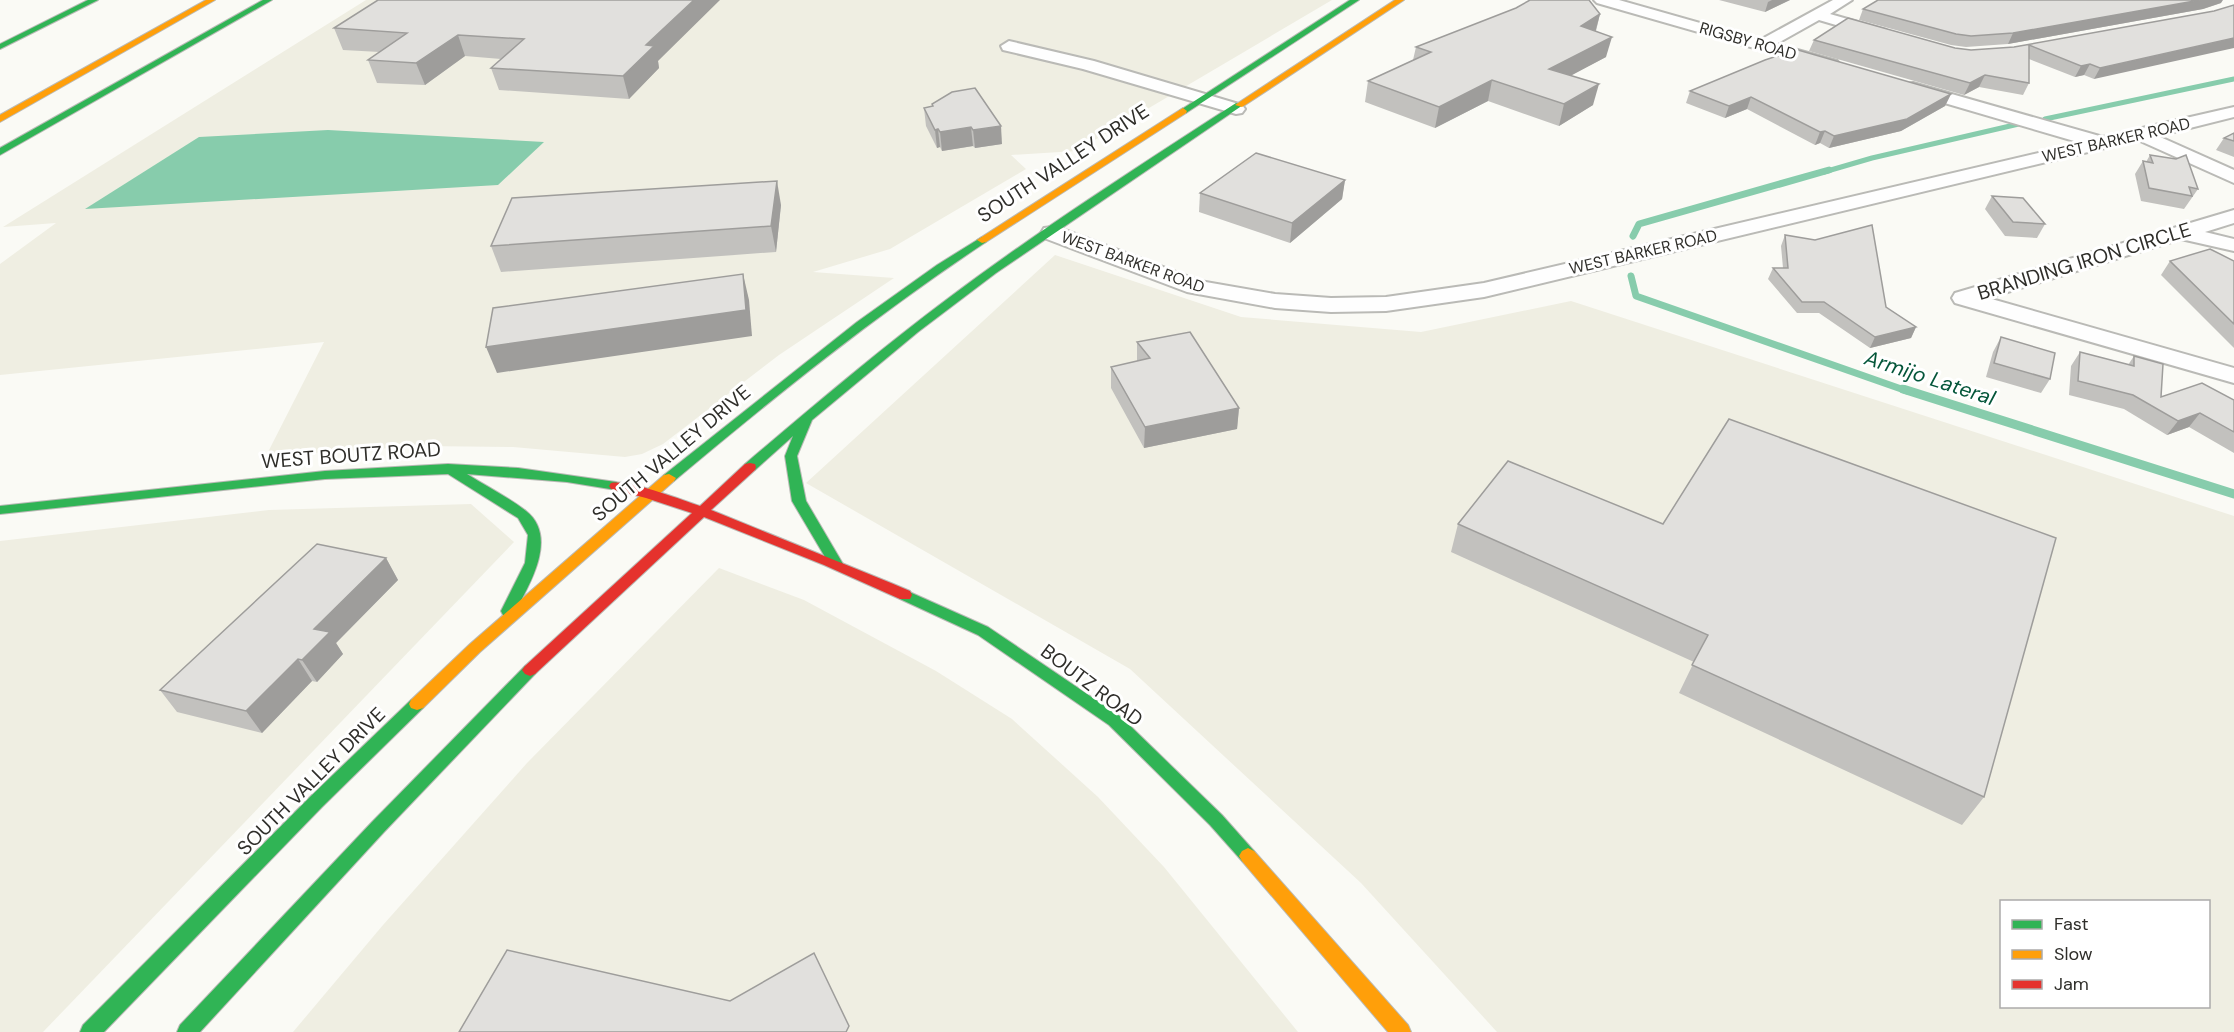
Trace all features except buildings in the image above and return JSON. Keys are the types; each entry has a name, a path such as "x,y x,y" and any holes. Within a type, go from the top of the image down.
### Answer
{"main road":[{"path":"0,47 94,0"},
{"path":"0,119 211,0"},
{"path":"0,152 268,0"},
{"name":"SOUTH VALLEY DRIVE","path":"90,1032 324,795 501,625 651,493 774,390 874,314 1012,219 1355,0"},
{"path":"187,1032 378,827 531,669 700,512 808,417 915,329 1153,162 1400,0"},
{"path":"808,417 790,456 799,501 836,564"},
{"path":"448,468 523,515 535,535 532,563 501,625"},
{"name":"WEST BOUTZ ROAD","path":"0,510 344,472 448,468 504,470 601,483 651,493 700,512"},
{"name":"BOUTZ ROAD","path":"700,512 836,564 984,631 1115,721 1216,820 1401,1032"}],"street":[{"name":"RIGSBY ROAD","path":"1602,0 1852,70"},
{"path":"1762,45 1844,0"},
{"path":"1817,15 1895,37"},
{"path":"1009,46 1088,65 1236,109"},
{"path":"1897,83 2101,143"},
{"name":"WEST BARKER ROAD","path":"1052,233 1195,287 1275,301 1331,305 1386,304 1484,290 2234,112"},
{"path":"2139,134 2234,177"},
{"name":"BRANDING IRON CIRCLE","path":"2234,216 2178,231 1963,298 2234,376"},
{"path":"2178,231 2234,245"}],"shaded area":[{"path":"366,0 1332,0 1076,151 1011,155 1026,169 890,249 813,272 894,278 779,355 663,444 642,454 625,457 513,447 422,446 266,456 324,342 0,375 0,264 56,223 3,227"},
{"path":"328,130 544,142 498,185 85,209 199,137"},
{"path":"1055,255 1241,317 1421,332 1571,301 2234,516 2234,1032 1497,1032 1361,883 1130,669 806,483"},
{"path":"471,504 514,542 43,1032 0,1032 0,541 269,510"},
{"path":"719,568 804,600 936,671 1012,719 1098,797 1164,867 1298,1032 293,1032 383,925 527,763"}],"waterway":[{"name":"Armijo Lateral","path":"2045,119 2234,79"},
{"name":"Armijo Lateral","path":"1824,172 1872,158 2023,123"},
{"name":"Armijo Lateral","path":"1633,236 1639,224 1829,170"},
{"name":"Armijo Lateral","path":"1631,276 1636,296 1907,391"},
{"name":"Armijo Lateral","path":"1903,389 2234,494"}],"traffic: fast":[{"path":"0,47 94,0"},
{"path":"0,152 268,0"},
{"path":"1183,111 1355,0"},
{"path":"750,467 852,380 953,300 1074,214 1239,105"},
{"path":"669,478 861,324 982,240"},
{"path":"806,421 791,456 799,501 836,564"},
{"path":"448,468 523,515 535,535 532,563 508,611"},
{"path":"0,510 325,475 421,470 518,472 616,486"},
{"path":"905,595 983,631 1115,721 1216,820 1248,856"},
{"path":"187,1032 378,827 530,670"},
{"path":"90,1032 316,802 417,704"}],"traffic: slow":[{"path":"0,119 211,0"},
{"path":"1239,105 1400,0"},
{"path":"982,240 1183,111"},
{"path":"417,704 475,648 669,478"},
{"path":"1248,856 1401,1032"}],"traffic: jam":[{"path":"530,670 750,467"},
{"path":"616,486 651,494 702,512 905,595"}]}
